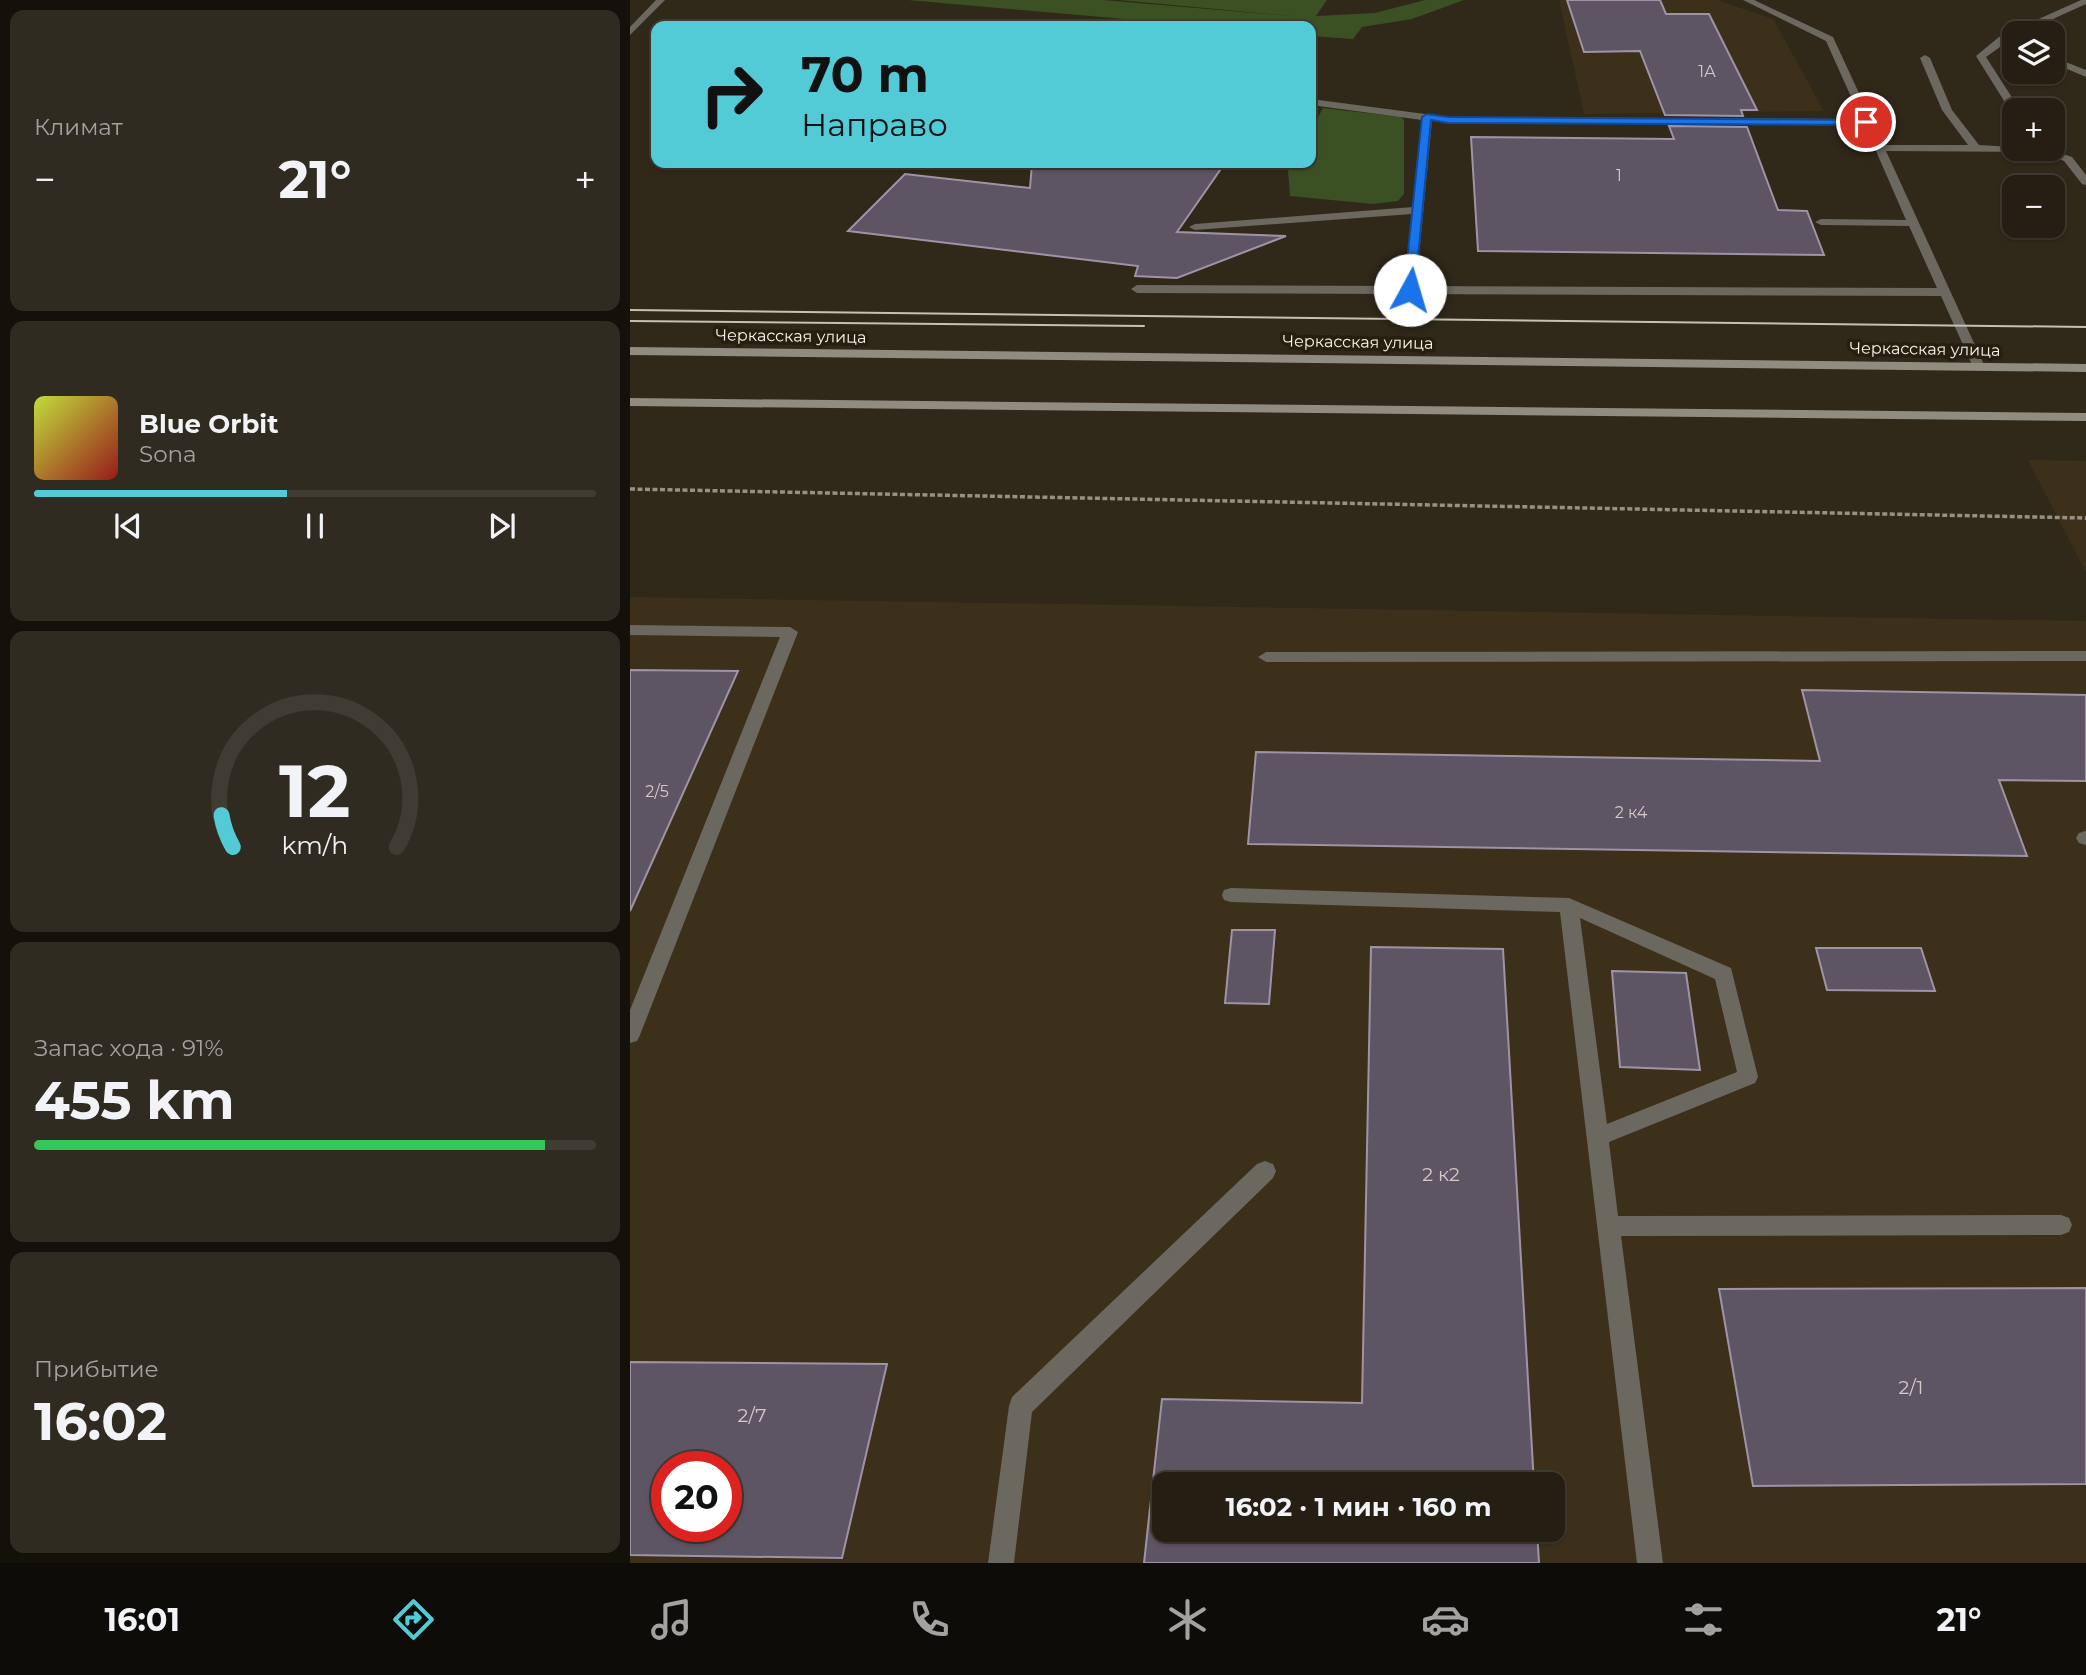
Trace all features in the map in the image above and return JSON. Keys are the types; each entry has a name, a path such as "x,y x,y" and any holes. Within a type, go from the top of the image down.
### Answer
{"main road":[{"name":"Черкасская улица","path":"630,351 2086,368"},
{"path":"630,402 2086,417"}],"lane":[{"path":"630,32 661,0"},
{"path":"1747,0 1830,39 1877,148 1979,367"},
{"path":"2042,21 2086,1"},
{"path":"2002,39 1982,56 2008,98"},
{"path":"1925,58 1947,110 1976,149"},
{"path":"2065,65 2086,74"},
{"path":"1316,103 1448,120 1866,122"},
{"path":"1410,290 1427,117"},
{"path":"1877,148 2002,149"},
{"path":"2065,158 2086,158"},
{"path":"2068,159 2086,182"},
{"path":"1195,227 1418,210"},
{"path":"1821,222 1912,223"},
{"path":"1137,289 1943,292"},
{"path":"630,630 790,632 630,1035"},
{"path":"1266,657 2086,656"},
{"path":"1231,895 1569,905 1724,974 1748,1077 1598,1137"},
{"path":"1569,905 1650,1563"},
{"path":"1001,1563 1021,1406 1265,1171"},
{"path":"1608,1226 2061,1225"}],"path":[{"path":"630,489 2086,518"}],"shaded area":[{"path":"1559,0 1717,0 1773,19 1824,111 1584,114"},
{"path":"2028,460 2086,461 2086,572"},
{"path":"630,597 2086,621 2086,1563 630,1563"}],"green space":[{"path":"908,0 1103,0 1301,17 1119,0 1327,0 1316,16 1375,13 1425,0 1464,0 1412,19 1362,27 1353,39 1316,36 1316,21 1147,21"},
{"path":"1323,108 1401,117 1404,120 1404,194 1398,201 1373,204 1290,196 1290,168 1316,168 1316,121"}],"building":[{"path":"1567,0 1660,0 1666,14 1709,14 1757,110 1741,110 1743,116 1665,115 1640,51 1584,52"},
{"path":"1669,126 1747,127 1778,210 1807,211 1824,255 1478,251 1471,137 1674,139"},
{"path":"1032,168 1222,168 1177,232 1286,236 1177,278 1135,276 1138,266 848,231 905,174 1030,188"},
{"path":"630,670 738,671 630,911"},
{"path":"1802,690 2086,695 2086,781 1999,780 2027,856 1248,844 1256,752 1820,761"},
{"path":"1232,930 1275,930 1269,1004 1225,1003"},
{"path":"1371,947 1503,949 1533,1472 1154,1472 1162,1399 1362,1403"},
{"path":"1816,948 1921,948 1935,991 1827,990"},
{"path":"1612,971 1686,973 1700,1070 1620,1067"},
{"path":"2086,1288 2086,1484 1753,1486 1719,1289"},
{"path":"630,1362 887,1364 842,1558 630,1555"},
{"path":"1152,1490 1152,1542 1538,1542 1539,1563 1144,1563"}],"tram line":[{"path":"630,310 2086,327"},
{"path":"630,321 1144,326"}],"route":[{"path":"1410,290 1427,117 1448,120 1866,122"}]}
